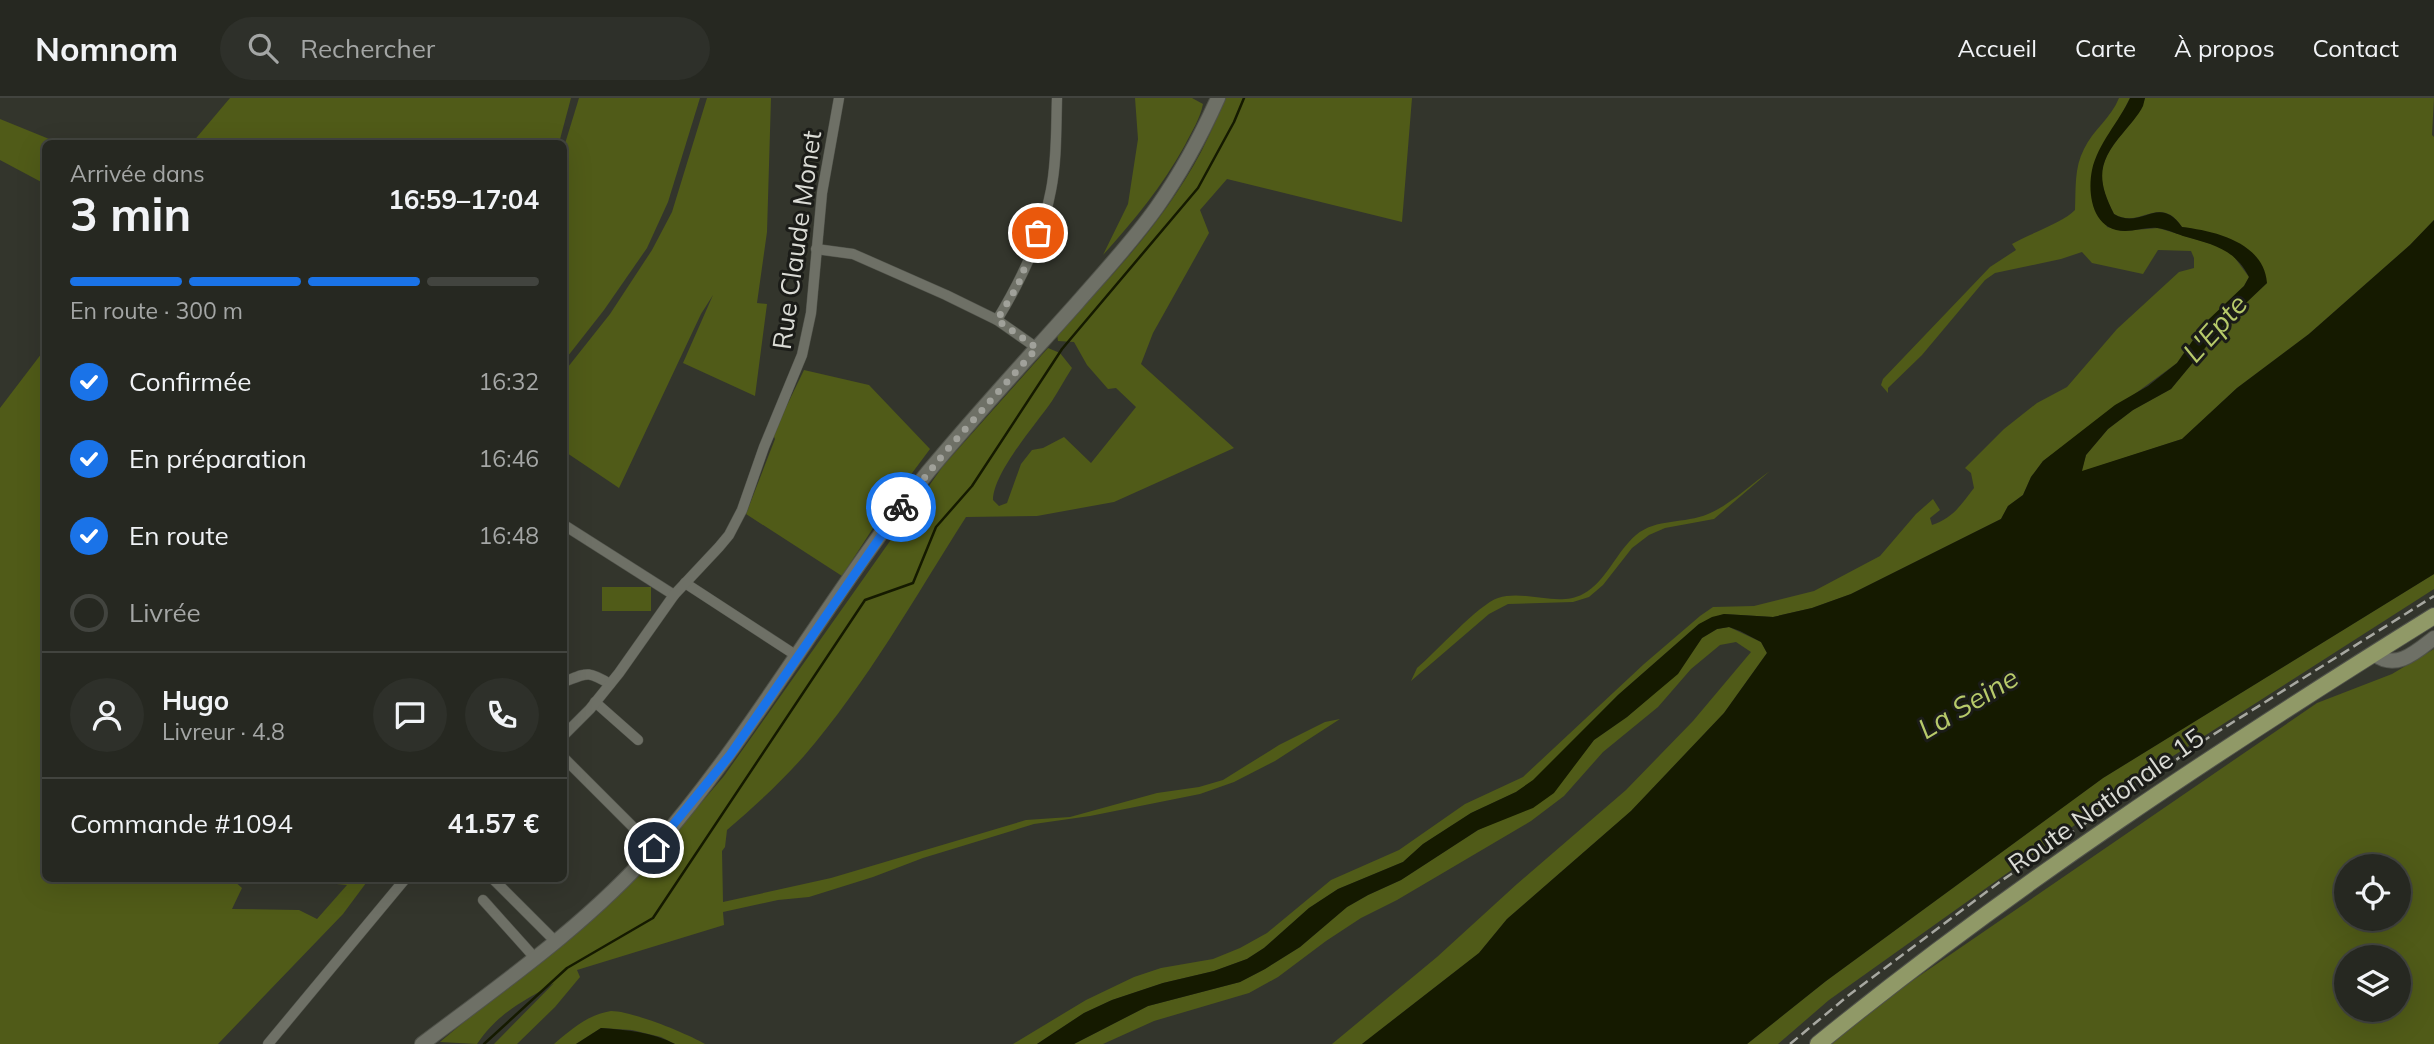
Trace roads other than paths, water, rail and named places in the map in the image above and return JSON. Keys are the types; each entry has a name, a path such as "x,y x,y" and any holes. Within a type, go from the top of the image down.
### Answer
{"main road":[{"path":"422,1044 556,942 621,883 654,848 730,755 868,551 910,496 1143,226 1184,165 1217,98"},
{"name":"Route Nationale 15","path":"1818,1044 1922,963 2083,845 2179,779 2434,616"},
{"path":"2374,654 2386,662 2395,662 2405,659 2434,638"}],"street":[{"name":"Rue Claude Monet","path":"567,731 610,684 674,596 719,547 735,525 802,355 811,313 822,193 839,98"},
{"path":"997,320 1018,285 1048,207 1054,174 1057,98"},
{"path":"816,249 853,254 997,320 1037,348"},
{"path":"567,527 674,596"},
{"path":"685,583 797,656"},
{"path":"567,681 583,673 593,673 610,684"},
{"path":"595,702 638,740"},
{"path":"567,761 654,848"},
{"path":"268,1044 403,882"},
{"path":"496,882 556,942"},
{"path":"483,900 535,958"}],"water":[{"path":"2130,98 2145,98 2139,113 2108,154 2102,172 2108,202 2114,214 2133,218 2157,212 2165,213 2182,227 2223,236 2248,249 2257,258 2264,269 2267,283 2229,319 2171,389 2133,410 2108,429 2086,455 2082,471 2182,439 2237,388 2309,334 2410,245 2434,220 2434,574 2103,778 1826,981 1747,1044 1362,1044 1479,953 1507,919 1631,811 1724,713 1767,653 1761,642 1729,627 1717,629 1702,638 1678,674 1627,717 1594,740 1554,793 1533,808 1478,830 1401,880 1347,907 1300,947 1240,982 1148,1006 1074,1044 1037,1044 1084,1013 1112,1000 1247,959 1264,948 1309,908 1338,889 1403,862 1423,844 1471,813 1516,792 1533,780 1618,695 1699,624 1724,614 1773,617 1812,608 1851,594 2001,519 2008,506 2023,495 2031,477 2043,461 2115,405 2148,386 2177,363 2205,323 2244,286 2249,277 2237,260 2213,245 2160,229 2114,229 2099,218 2092,200 2092,170 2099,151"},
{"path":"601,1028 648,1034 675,1044 576,1044"}],"waterway":[{"path":"484,1044 567,968 653,918 865,600 913,583 936,527 972,486 1062,349 1198,188 1244,98"}],"railway":[{"path":"1790,1044 1849,995 2001,881 2203,741 2434,596"}],"water label":[{"name":"L'Epte","path":"2215,328"},
{"name":"La Seine","path":"1968,703"}]}
